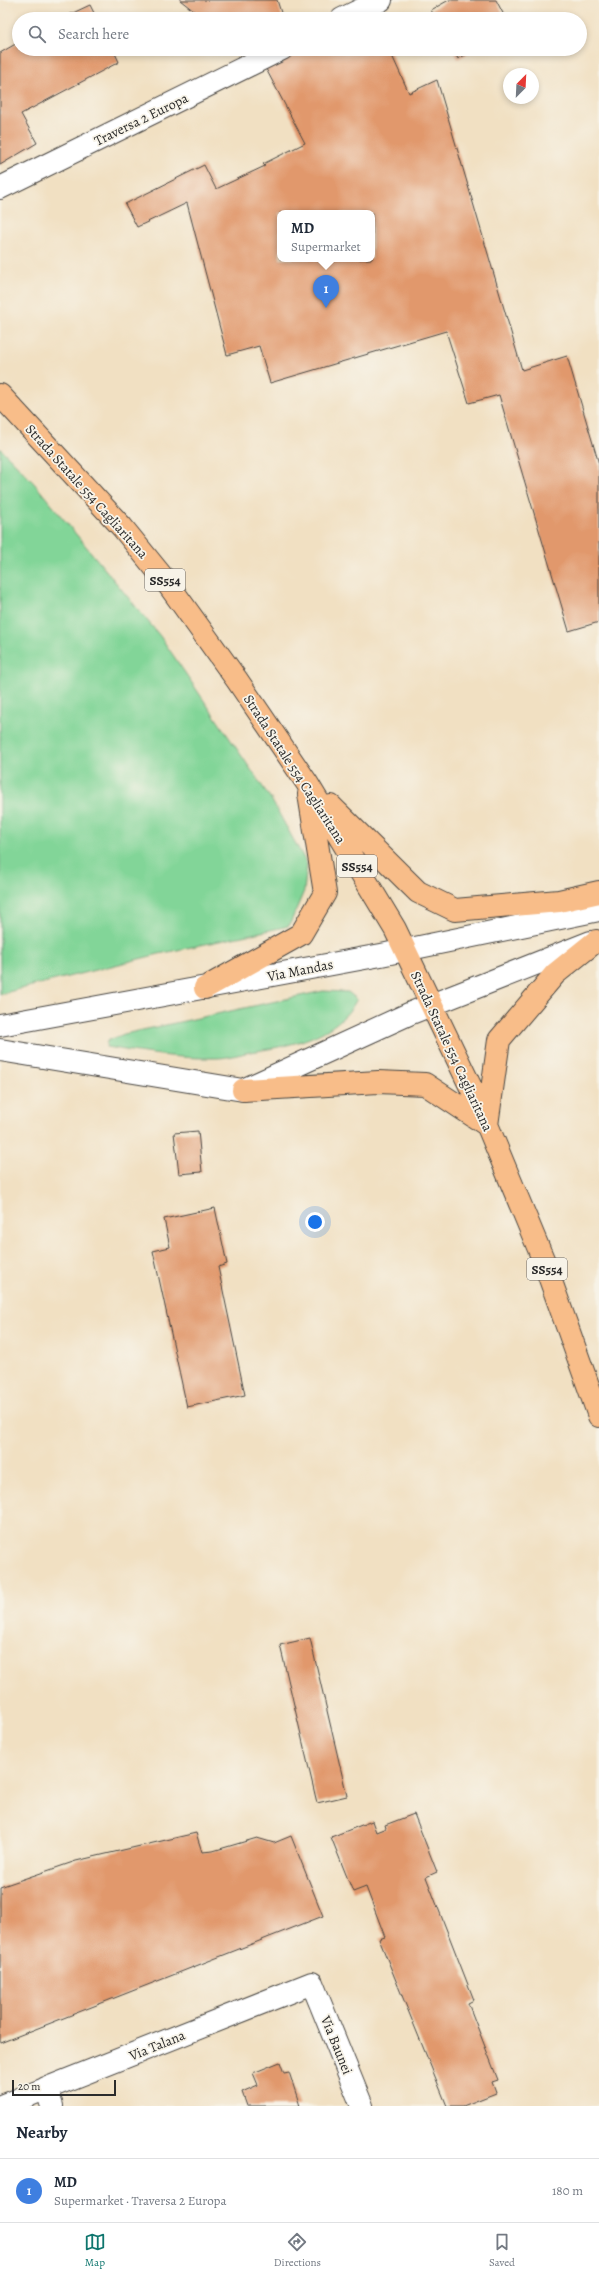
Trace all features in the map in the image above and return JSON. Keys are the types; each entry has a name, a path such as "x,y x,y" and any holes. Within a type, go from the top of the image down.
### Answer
{"main road":[{"name":"Strada Statale 554 Cagliaritana","path":"0,395 122,527 166,580 237,680 307,783 395,929 487,1125 543,1259 599,1416"},
{"path":"307,783 418,892 455,910 558,901 599,892"},
{"path":"206,988 301,934 325,893 307,783"},
{"path":"243,1090 378,1082 425,1084 487,1125 500,1040 555,974 597,940"}],"street":[{"path":"356,12 381,0"},
{"name":"Traversa 2 Europa","path":"0,188 268,56"},
{"name":"Via Mandas","path":"0,1025 206,988 599,910"},
{"path":"0,1050 243,1090 431,1005 597,940"},
{"name":"Via Talana","path":"2,2106 49,2097 312,1983"},
{"name":"Via Baunei","path":"312,1983 362,2106"}],"green space":[{"path":"0,448 33,482 160,636 271,799 307,864 304,891 289,926 159,954 0,994"},
{"path":"323,991 348,992 357,999 348,1012 325,1031 311,1038 281,1047 230,1057 203,1058 175,1057 106,1047 107,1041 124,1034"}],"building":[{"path":"180,0 277,0 281,12 195,12"},
{"path":"449,0 496,0 502,12 432,12 431,10"},
{"path":"90,5 94,12 75,12"},
{"path":"12,46 12,56 116,56 119,62 21,114 37,143 0,165 0,53"},
{"path":"288,56 392,56 409,93 437,80 522,370 567,356 599,464 599,622 569,631 499,395 469,403 446,331 270,383 259,346 227,355 187,203 137,227 125,204 204,165 216,189 265,166 263,164 305,143 265,67"},
{"path":"456,56 463,56 458,59"},
{"path":"198,1131 202,1172 179,1174 174,1133"},
{"path":"215,1208 227,1264 218,1267 245,1395 187,1407 153,1251 170,1247 164,1219"},
{"path":"310,1638 347,1796 317,1803 280,1645"},
{"path":"414,1814 437,1872 426,1877 474,2000 468,2003 498,2080 492,2082 496,2093 463,2106 447,2106 379,1939 385,1937 366,1887 353,1892 331,1837 372,1821 376,1832 386,1828 385,1825"},
{"path":"196,1833 202,1852 213,1851 257,1838 274,1843 291,1836 323,1916 0,2043 0,1887 76,1861"},
{"path":"280,2062 284,2073 289,2072 300,2106 247,2106 242,2092 258,2085 253,2073"}],"place":[{"name":"MD","path":"326,308"}]}
